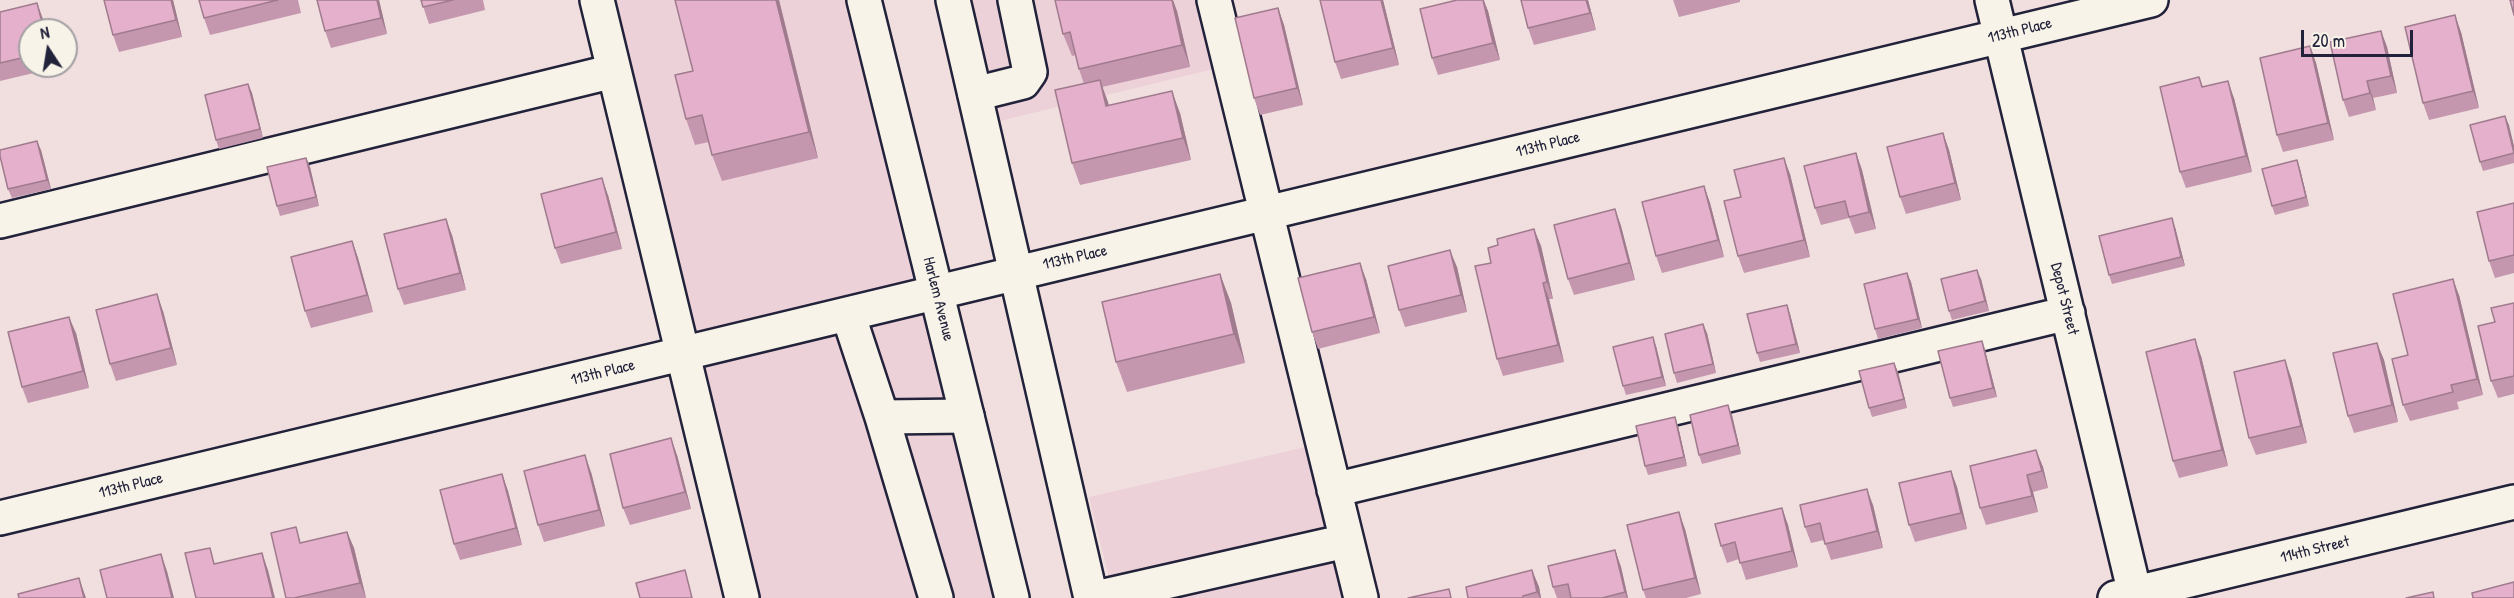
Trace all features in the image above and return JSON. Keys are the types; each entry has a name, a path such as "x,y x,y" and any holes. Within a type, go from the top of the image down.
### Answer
{"street":[{"path":"597,0 742,598"},
{"name":"Harlem Avenue","path":"864,0 1012,598"},
{"path":"953,0 1093,598 1346,541"},
{"path":"975,94 1023,82 1030,72 1015,0"},
{"path":"1214,0 1361,598"},
{"name":"Depot Street","path":"1992,0 2068,313 2129,596"},
{"name":"113th Place","path":"0,518 2151,0"},
{"path":"0,221 614,71"},
{"path":"1334,490 2068,313"},
{"path":"848,314 882,417 936,598"},
{"path":"882,417 967,416"},
{"name":"114th Street","path":"2129,596 2514,502"}],"shaded area":[{"path":"597,0 847,0 993,598 742,598"},
{"path":"963,0 1214,0 1230,65 992,123"},
{"path":"1323,443 1361,598 1114,598 1089,497"}],"building":[{"path":"104,0 171,0 176,20 113,35"},
{"path":"199,0 278,0 204,18"},
{"path":"317,0 377,0 381,18 325,31"},
{"path":"421,0 453,0 423,7"},
{"path":"675,0 776,0 809,132 712,155 702,115 686,119 675,75 693,71"},
{"path":"1055,0 1172,0 1182,45 1079,69 1070,32 1063,34"},
{"path":"1320,0 1381,0 1393,48 1335,62"},
{"path":"1457,0 1483,0 1493,43 1432,58 1420,9"},
{"path":"1521,0 1586,0 1590,13 1528,28"},
{"path":"2510,0 2514,0 2514,15"},
{"path":"37,3 41,18 18,18 18,59 0,63 0,12"},
{"path":"1278,8 1297,88 1254,98 1235,18"},
{"path":"2455,15 2473,91 2423,103 2405,27"},
{"path":"2381,31 2391,76 2367,81 2370,93 2343,100 2330,42"},
{"path":"2310,46 2328,123 2277,135 2260,58"},
{"path":"2199,77 2202,87 2228,81 2246,156 2180,172 2160,87"},
{"path":"1100,80 1106,106 1172,91 1183,138 1072,163 1055,90"},
{"path":"248,84 260,129 216,140 205,95"},
{"path":"2505,116 2514,153 2480,162 2470,125"},
{"path":"1943,133 1955,183 1900,197 1887,147"},
{"path":"37,141 47,180 8,189 0,150"},
{"path":"1856,153 1869,212 1849,217 1845,201 1815,208 1804,166"},
{"path":"306,158 316,197 277,206 267,167"},
{"path":"1784,158 1804,240 1738,256 1724,201 1741,197 1734,170"},
{"path":"2297,160 2306,197 2272,206 2262,169"},
{"path":"602,178 616,232 555,248 541,194"},
{"path":"1704,186 1718,240 1656,256 1642,202"},
{"path":"2514,203 2514,255 2489,261 2477,212"},
{"path":"1615,209 1629,263 1568,279 1554,225"},
{"path":"2172,218 2181,257 2109,275 2099,236"},
{"path":"446,219 460,273 398,289 384,234"},
{"path":"1534,229 1547,282 1543,283 1558,345 1497,359 1475,266 1491,263 1488,248 1498,245 1497,239"},
{"path":"352,241 367,295 305,311 291,257"},
{"path":"1450,250 1461,295 1399,310 1388,266"},
{"path":"1360,263 1374,317 1312,332 1298,278"},
{"path":"1977,270 1985,301 1949,311 1941,279"},
{"path":"1907,273 1918,319 1875,329 1864,284"},
{"path":"1220,274 1234,334 1116,362 1102,302"},
{"path":"2453,279 2477,379 2451,385 2453,392 2403,405 2392,359 2408,355 2393,294"},
{"path":"157,294 171,348 110,364 96,310"},
{"path":"2514,303 2514,376 2491,381 2478,326 2495,322 2491,308"},
{"path":"1787,305 1796,344 1757,353 1747,314"},
{"path":"69,317 83,371 22,387 8,332"},
{"path":"1703,324 1713,364 1674,373 1665,334"},
{"path":"1653,337 1662,377 1623,386 1613,347"},
{"path":"2195,339 2222,450 2173,461 2146,352"},
{"path":"1982,341 1993,388 1950,398 1938,351"},
{"path":"2377,343 2392,405 2348,416 2333,353"},
{"path":"2285,360 2301,426 2249,438 2234,372"},
{"path":"1894,363 1904,399 1869,408 1859,371"},
{"path":"1728,405 1738,445 1699,455 1690,415"},
{"path":"1675,417 1684,457 1645,466 1636,426"},
{"path":"671,438 685,492 623,508 610,454"},
{"path":"2036,450 2042,471 2027,475 2032,496 1980,508 1970,466"},
{"path":"585,455 599,510 538,525 524,471"},
{"path":"1951,471 1961,513 1909,525 1899,483"},
{"path":"502,474 516,528 454,544 440,490"},
{"path":"1867,489 1877,531 1825,544 1820,523 1805,527 1800,505"},
{"path":"1782,508 1792,551 1740,563 1735,542 1721,546 1715,524"},
{"path":"1679,512 1695,578 1643,590 1627,525"},
{"path":"296,527 300,543 347,532 360,583 286,598 271,533"},
{"path":"210,548 214,564 262,553 273,598 196,598 185,553"},
{"path":"1615,550 1625,592 1602,598 1571,598 1568,584 1553,587 1548,566"},
{"path":"161,554 172,598 107,598 100,570"},
{"path":"685,570 692,598 640,598 636,583"},
{"path":"1532,570 1537,592 1523,596 1523,598 1468,598 1466,587"},
{"path":"79,578 84,598 19,598 18,594"},
{"path":"2514,582 2514,598 2473,598 2472,593"},
{"path":"1449,589 1451,598 1408,598"},
{"path":"2433,592 2434,598 2406,598"}]}
